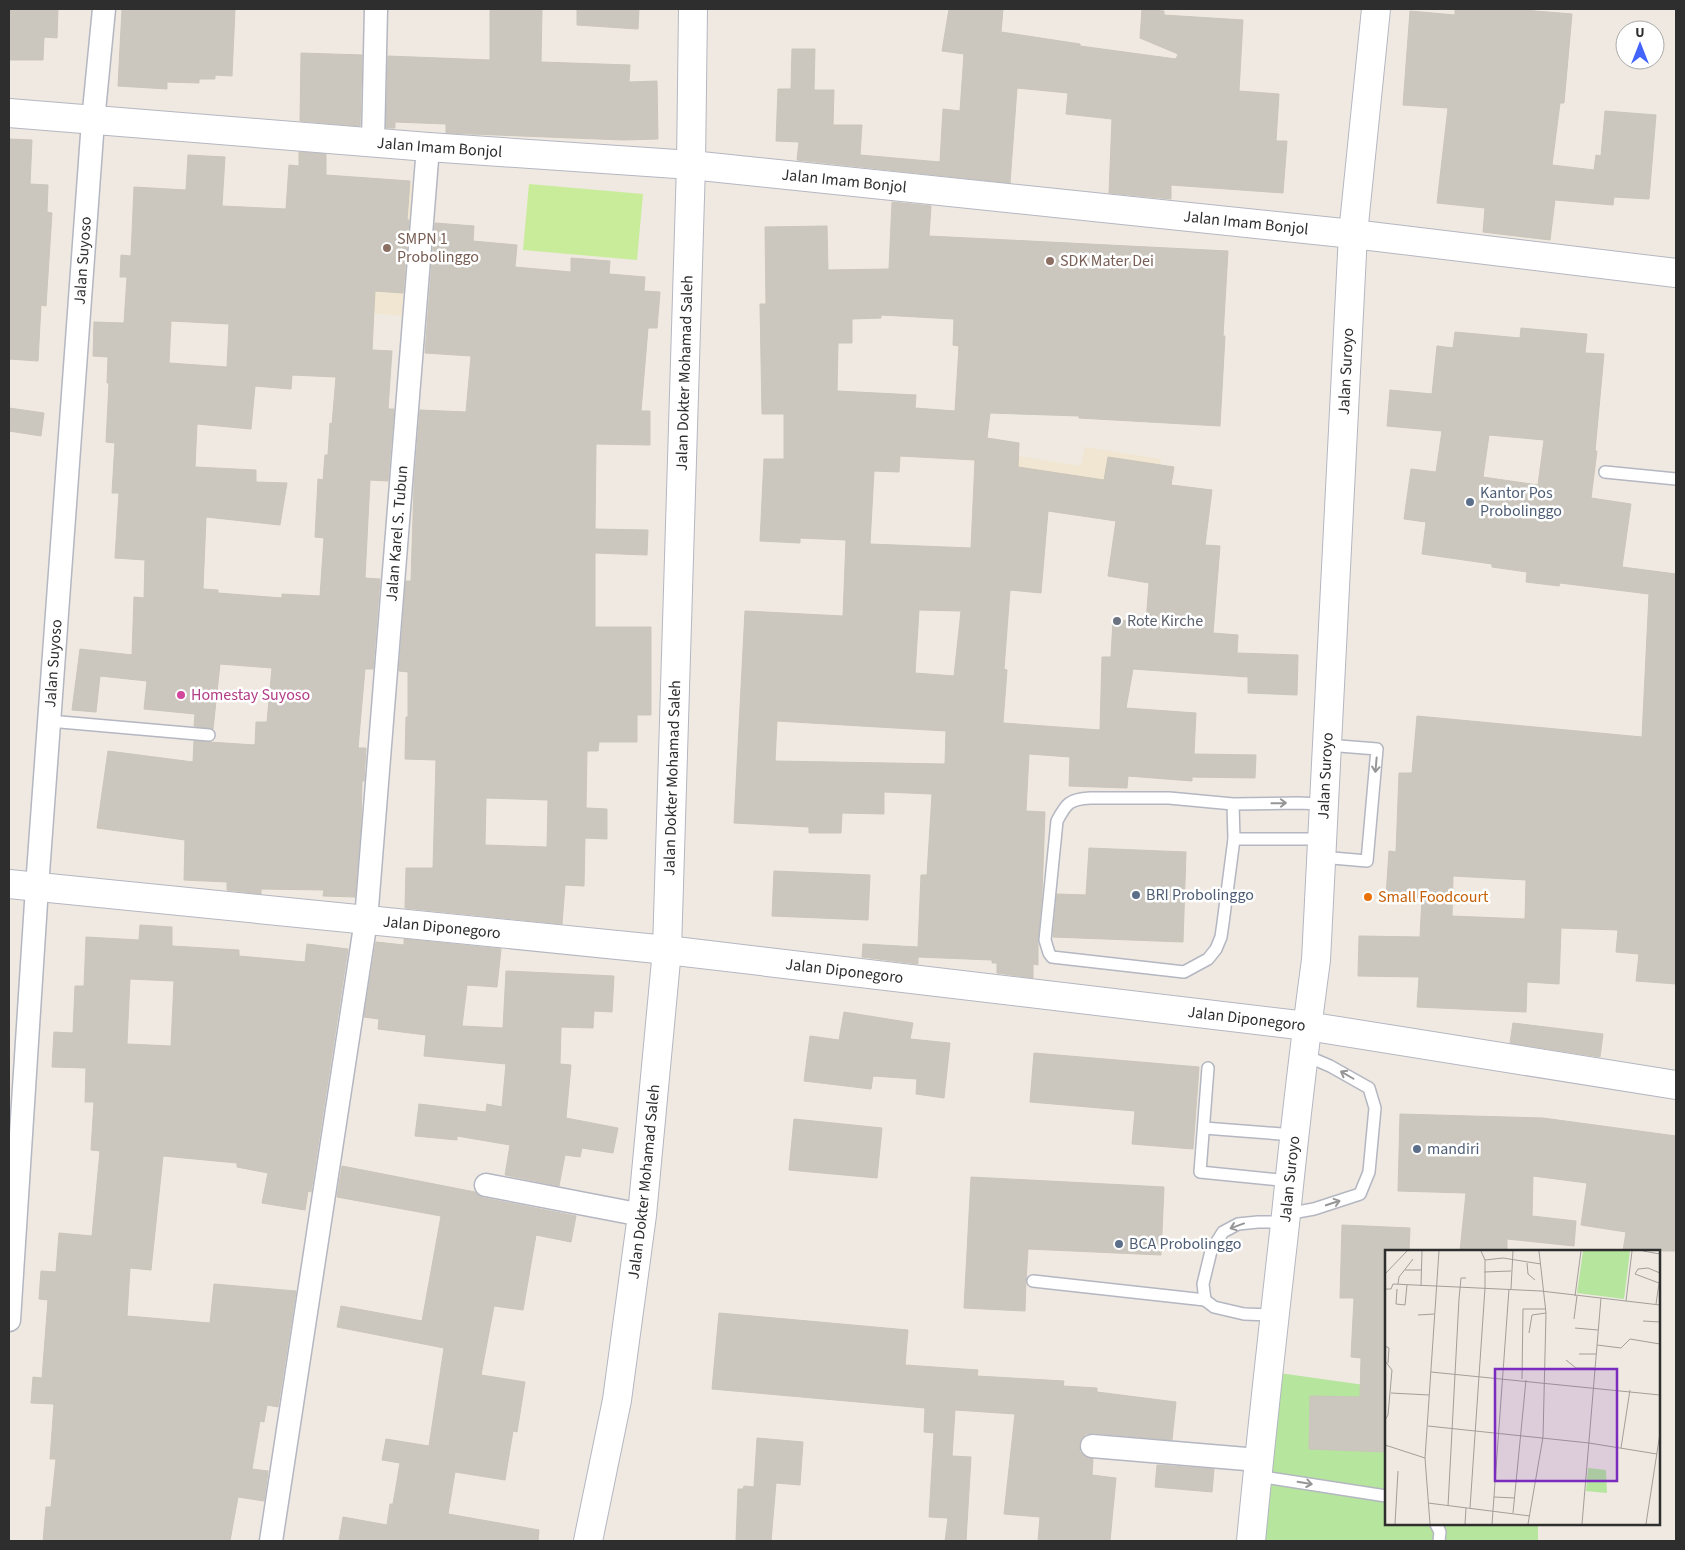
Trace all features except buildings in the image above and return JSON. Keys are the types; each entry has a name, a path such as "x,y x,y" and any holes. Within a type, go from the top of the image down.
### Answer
{"street":[{"name":"Jalan Suyoso","path":"9,1320 49,721 93,121 104,9"},
{"path":"373,142 376,9"},
{"name":"Jalan Dokter Mohamad Saleh","path":"588,1541 617,1400 642,1215 668,950 691,165 693,9"},
{"name":"Jalan Suroyo","path":"1251,1541 1257,1468 1303,1054 1316,960 1353,234 1376,9"},
{"name":"Jalan Imam Bonjol","path":"9,113 428,147 691,165 1353,234 1676,273"},
{"name":"Jalan Karel S. Tubun","path":"271,1541 366,920 428,147"},
{"name":"Jalan Diponegoro","path":"9,884 668,950 1307,1026 1676,1085"},
{"path":"486,1185 642,1215"},
{"path":"1092,1446 1257,1468"}],"lane":[{"path":"1605,472 1676,479"},
{"path":"49,721 208,735"},
{"path":"1234,839 1322,848 1367,861 1378,749 1327,745"},
{"path":"1233,804 1234,839 1221,937 1216,949 1208,959 1184,972 1052,957 1045,940 1057,821 1065,806 1078,799 1090,798 1169,798 1233,804 1324,804"},
{"path":"1205,1300 1203,1284 1211,1251 1223,1232 1238,1224 1285,1218 1360,1194 1369,1172 1375,1108 1369,1088 1330,1066 1303,1054"},
{"path":"1208,1068 1200,1172 1289,1181"},
{"path":"1204,1128 1294,1135"},
{"path":"1033,1281 1205,1300 1214,1307 1244,1314 1274,1315"},
{"path":"1257,1468 1385,1496"},
{"path":"1436,1525 1440,1532 1440,1541"}],"shaded area":[{"name":"SMPN 1 Probolinggo","path":"372,181 415,185 402,316 360,312"},
{"path":"1085,447 1161,459 1151,521 1005,497 1012,455 1081,466"}],"green space":[{"path":"529,184 643,194 637,260 523,250"},
{"path":"1279,1373 1385,1388 1385,1525 1538,1525 1538,1541 1265,1541"}],"place":[{"name":"SMPN 1 Probolinggo","path":"387,248"},
{"name":"SDK Mater Dei","path":"1050,261"},
{"name":"Kantor Pos Probolinggo","path":"1470,502"},
{"name":"Rote Kirche","path":"1117,621"},
{"name":"Homestay Suyoso","path":"181,695"},
{"name":"BRI Probolinggo","path":"1136,895"},
{"name":"Small Foodcourt","path":"1368,897"},
{"name":"mandiri","path":"1417,1149"},
{"name":"BCA Probolinggo","path":"1119,1244"}]}
